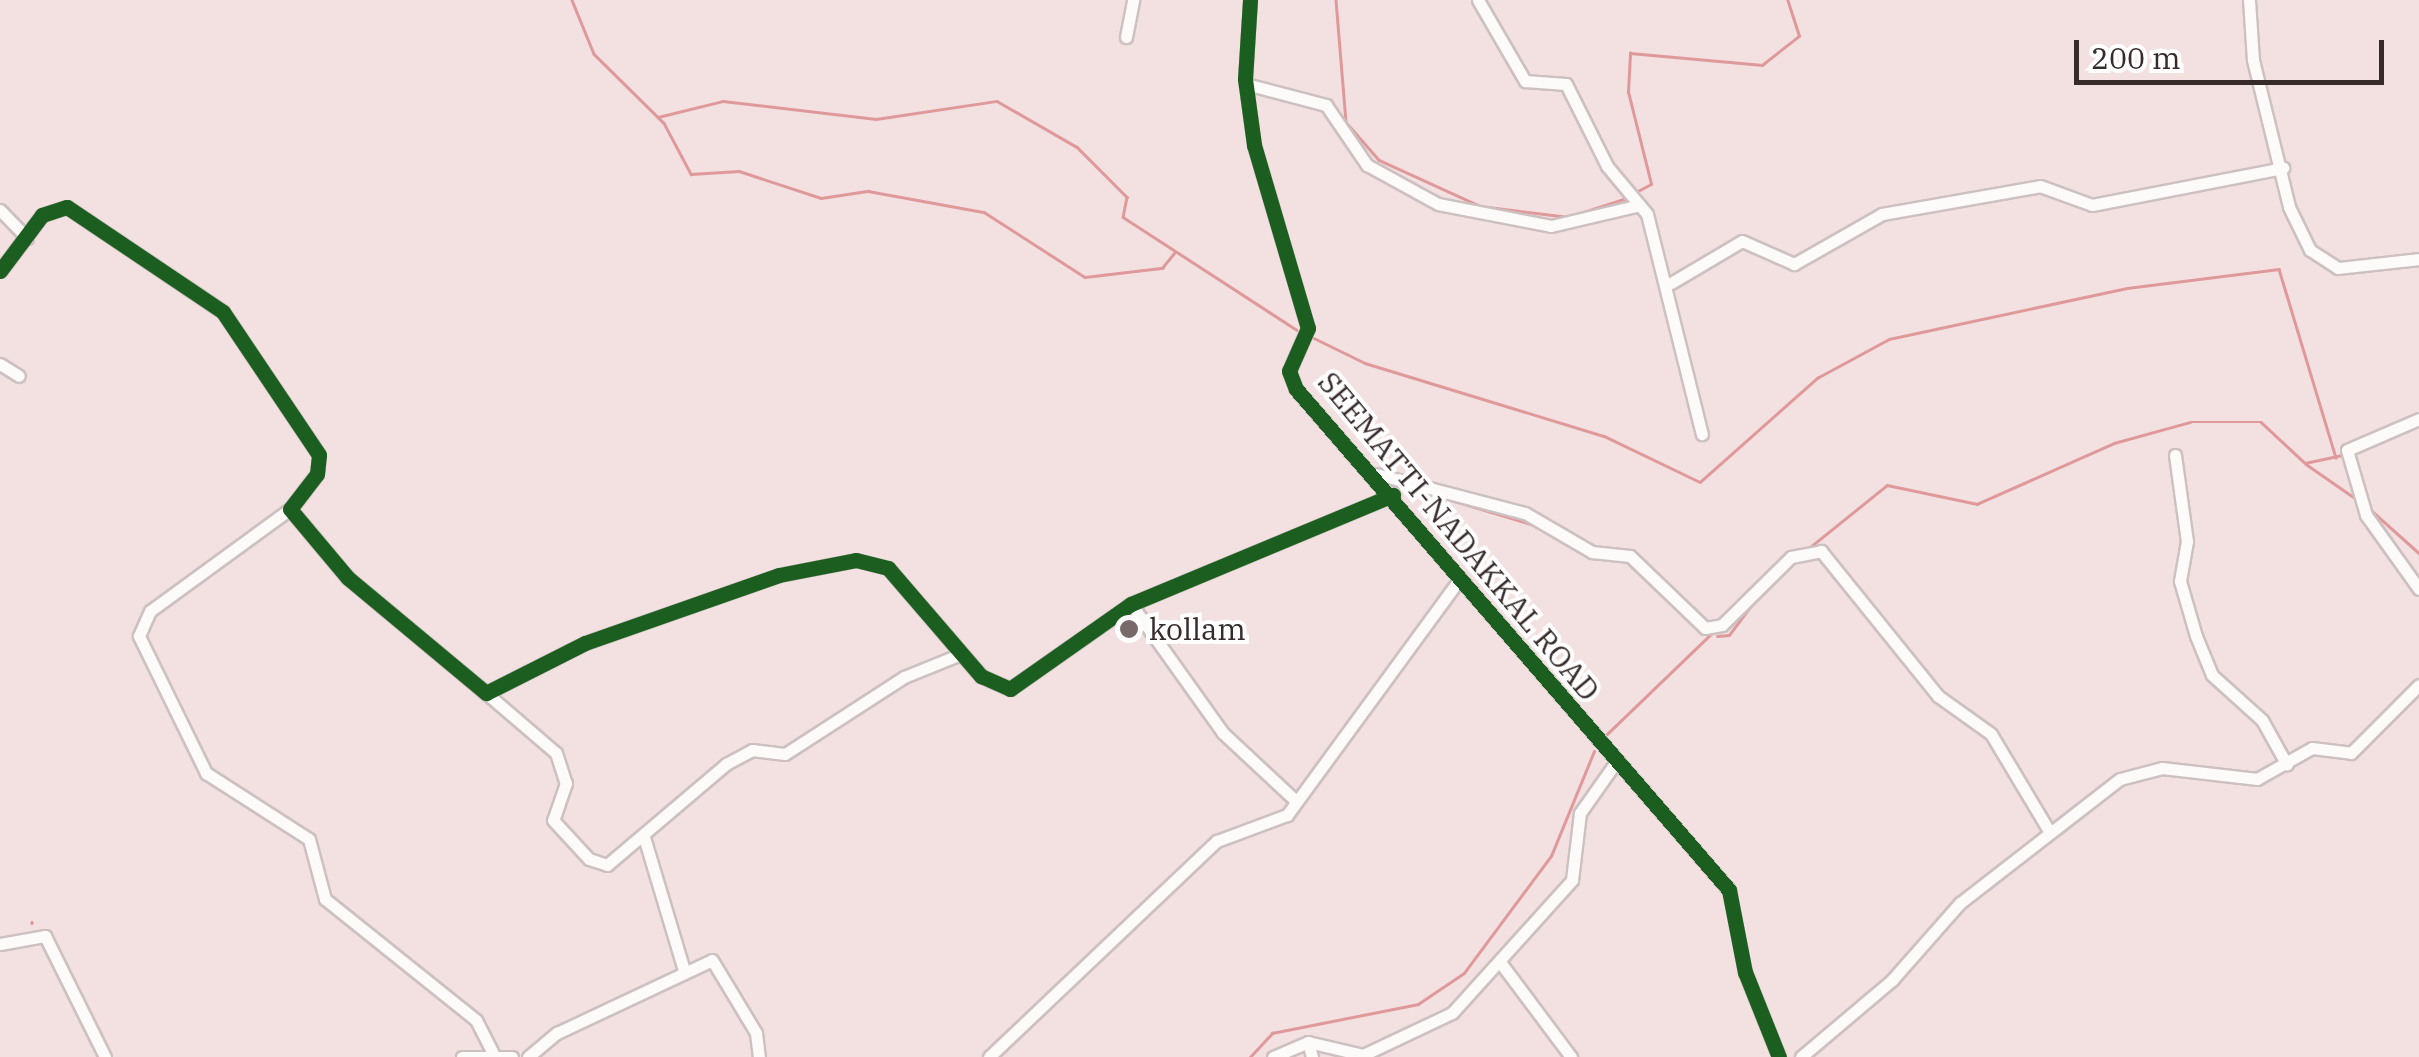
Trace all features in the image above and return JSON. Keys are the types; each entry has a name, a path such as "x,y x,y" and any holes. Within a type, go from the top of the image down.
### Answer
{"street":[{"path":"1126,37 1133,0"},
{"name":"SEEMATTI-NADAKKAL ROAD","path":"1250,0 1246,84 1308,328 1289,371 1460,579 1728,890 1745,972 1778,1057"},
{"path":"1478,0 1524,81 1566,84 1607,166 1640,205 1671,283 1702,434"},
{"path":"2249,0 2253,60 2310,250 2338,268 2419,259"},
{"path":"1246,84 1326,105 1367,166 1438,204 1551,226 1640,205"},
{"path":"1671,283 1742,241 1794,264 1882,214 2040,186 2092,205 2283,168"},
{"path":"0,272 42,216 66,207 141,249 233,322 319,454 317,474 290,509 150,611 138,636 206,773 309,839 325,899 476,1020 492,1052"},
{"path":"0,210 28,238"},
{"path":"0,364 19,376"},
{"path":"2419,418 2347,450 2366,515 2419,588"},
{"path":"2175,455 2187,541 2180,581 2196,636 2212,675 2262,720 2288,765"},
{"path":"1376,474 1512,508 1592,552 1630,556 1705,628 1722,625 1791,557 1821,552 1938,696 1991,734 2049,830"},
{"path":"486,693 585,643 780,575 856,560 888,568 962,654 1010,689 1131,604 1394,495"},
{"path":"290,509 348,578 556,753 566,783 553,820 589,860 607,865 726,764 752,750 785,754 904,677 962,654"},
{"path":"989,1057 1218,841 1276,824 1460,579"},
{"path":"1131,604 1223,733 1296,801"},
{"path":"1801,1057 2049,830 2139,770 2235,780 2288,765 2312,748 2351,754 2419,685"},
{"path":"1273,1057 1308,1042 1363,1055 1452,1013 1572,880 1580,813 1616,762"},
{"path":"644,837 684,970"},
{"path":"0,944 45,936 105,1057"},
{"path":"1500,962 1571,1057"},
{"path":"528,1057 684,970 718,964 759,1057"},
{"path":"1308,1042 1312,1057"},
{"path":"462,1057 492,1052 512,1057"}],"waterway":[{"path":"572,0 594,54 664,123 691,174 739,171 821,198 868,191 984,212 1085,277 1162,268 1174,253"},
{"path":"1336,0 1346,122 1379,160 1480,206 1568,217 1624,199"},
{"path":"1636,192 1651,184 1628,92 1630,53 1762,65 1799,36 1787,0"},
{"path":"658,117 723,101 876,119 997,101 1077,147 1127,197 1123,217 1297,330"},
{"path":"1314,338 1365,363 1604,436 1700,482 1817,378 1889,339 2127,288 2279,269 2336,458"},
{"path":"1809,548 1887,485 1977,504 2114,443 2190,422 2261,422 2305,463 2344,455"},
{"path":"2306,464 2355,498"},
{"path":"1428,493 1534,525"},
{"path":"2372,511 2419,553"},
{"path":"1541,528 1590,557"},
{"path":"1717,636 1729,635 1752,604"},
{"path":"1605,736 1711,634"},
{"path":"1250,1057 1272,1033 1418,1004 1464,973 1551,856 1594,751"},
{"path":"42,942 99,1057"}],"cycle path":[{"path":"1250,0 1245,79 1254,145 1308,328 1289,371 1296,389 1729,890 1745,972 1779,1057"},
{"path":"0,271 42,215 67,207 223,312 319,455 317,474 290,509 348,578 486,693 585,643 779,575 856,560 888,568 981,676 1010,689 1131,604 1393,495"}],"place":[{"name":"kollam","path":"1129,629"}]}
